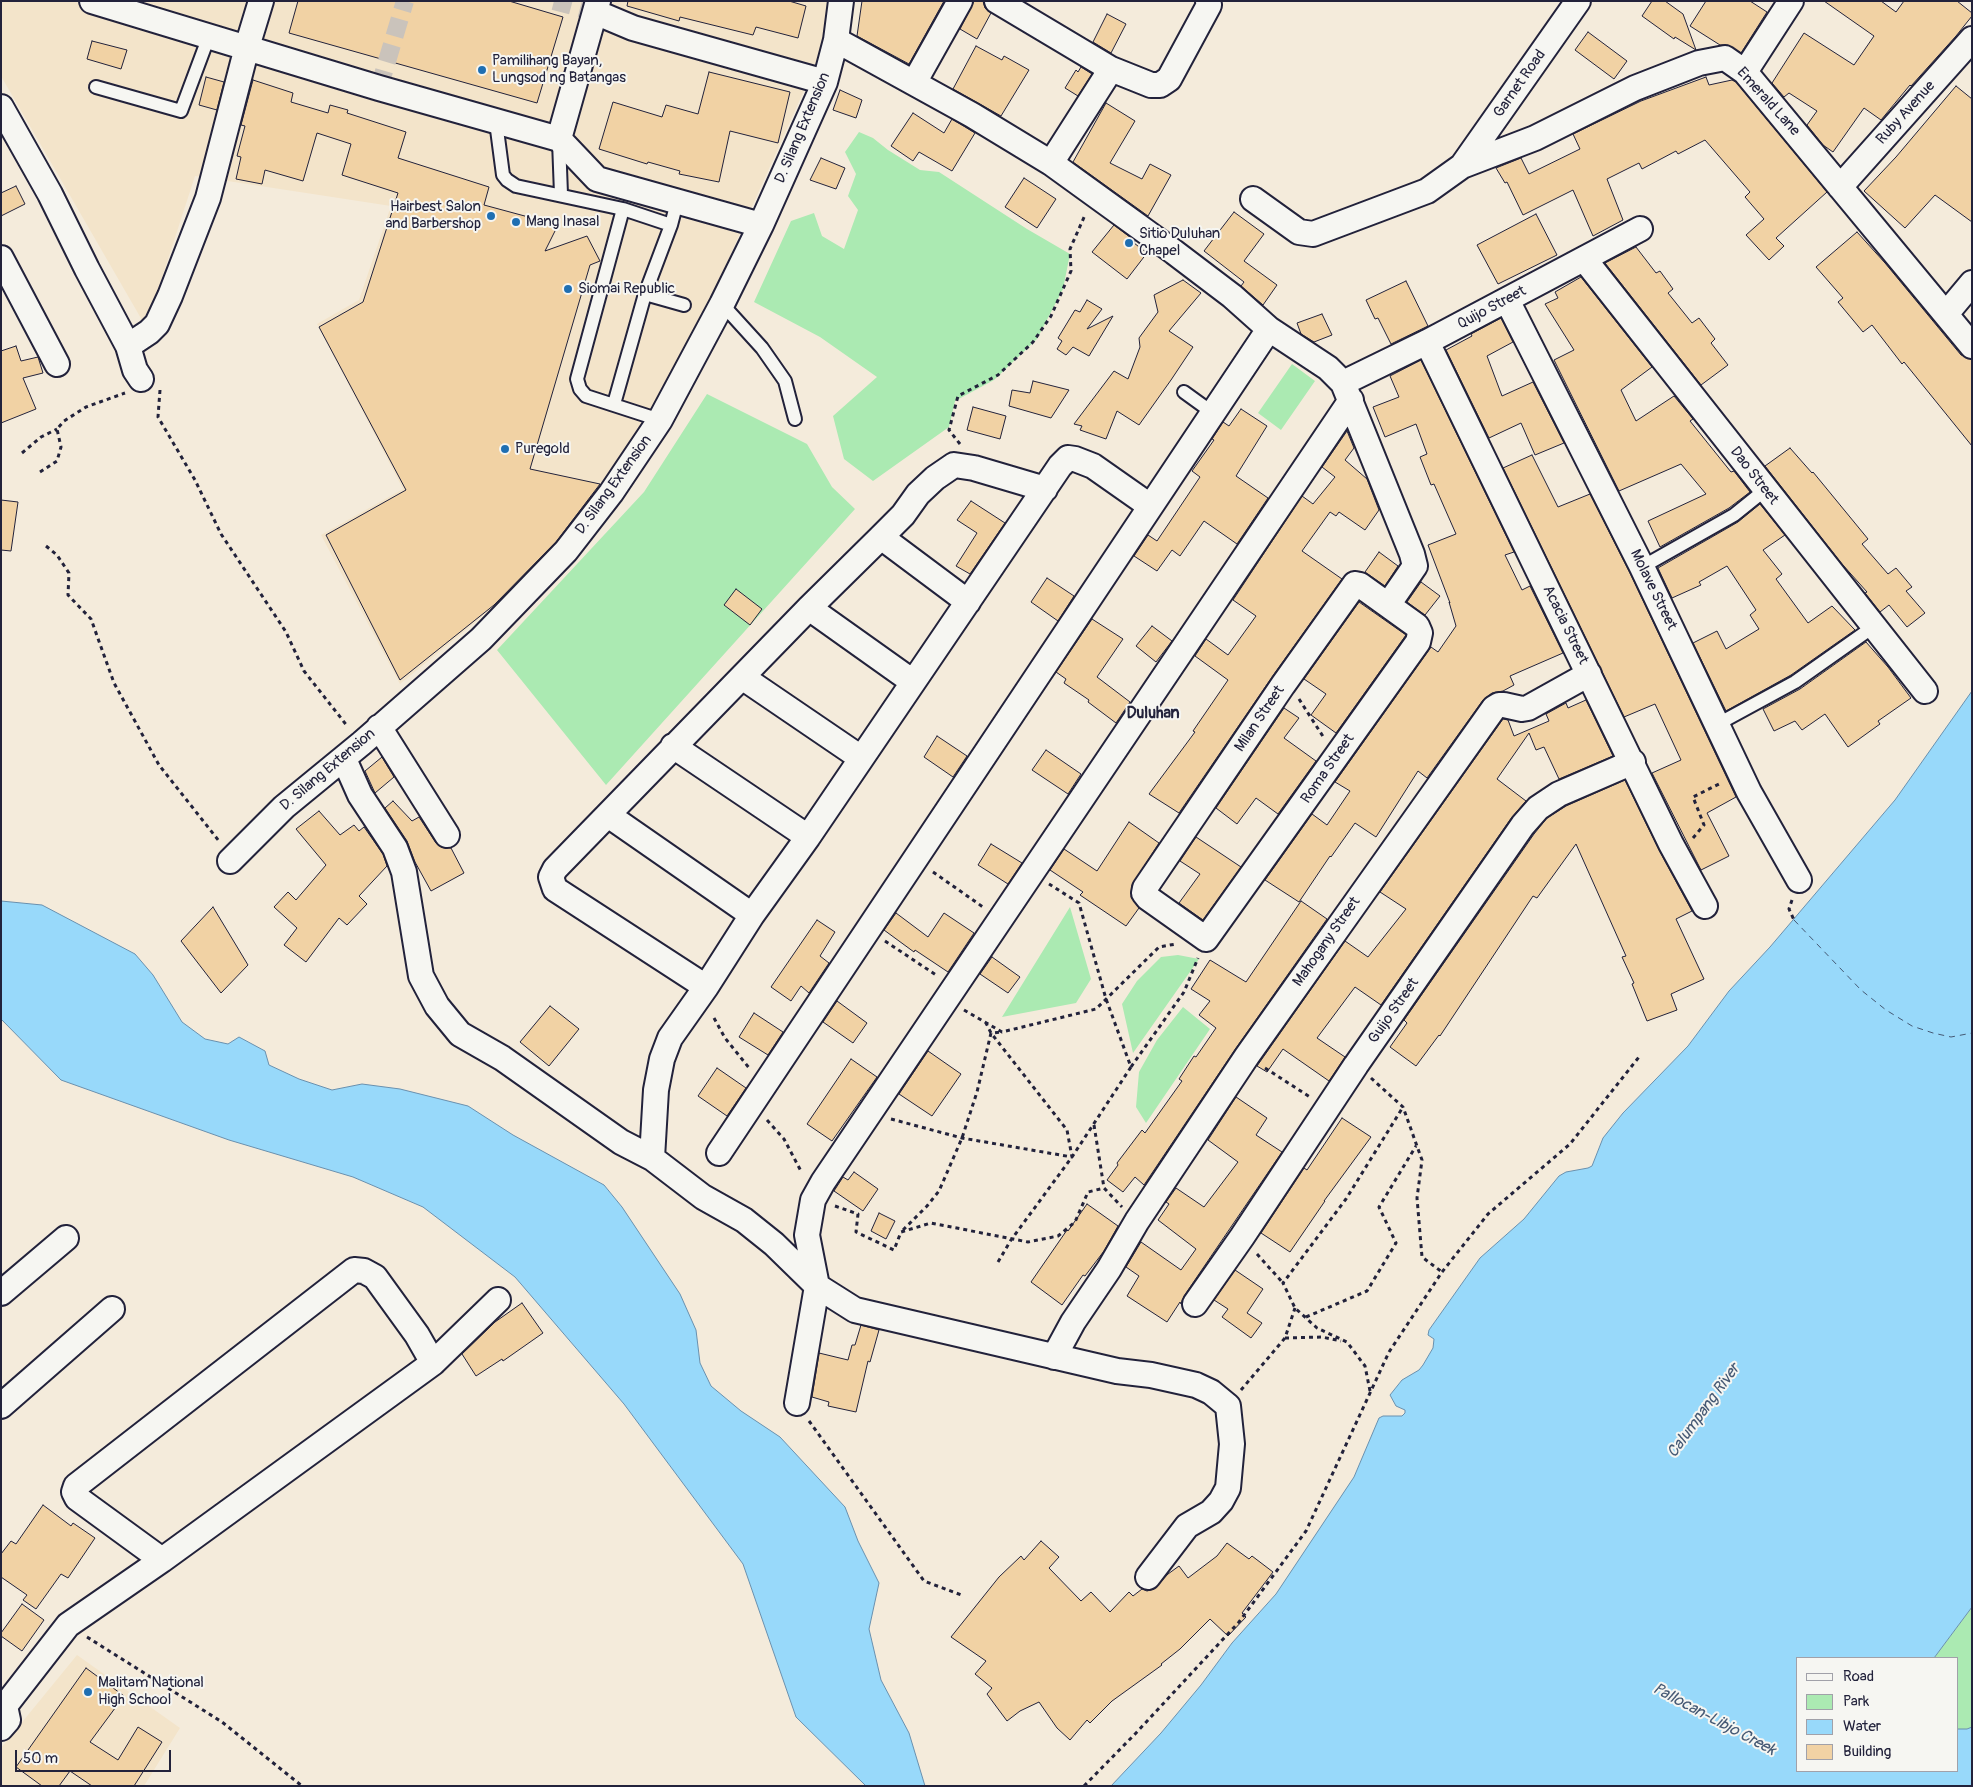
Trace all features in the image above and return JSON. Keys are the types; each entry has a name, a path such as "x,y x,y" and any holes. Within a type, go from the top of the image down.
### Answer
{"street":[{"path":"92,1 379,88 558,139 597,179 761,225"},
{"path":"128,346 149,332 157,324 170,296 208,198 247,47 261,1"},
{"name":"D. Silang Extension","path":"230,861 284,806 362,744 481,639 566,551 611,493 660,420 722,304 761,225 825,82 836,40 841,1"},
{"path":"914,82 960,1"},
{"path":"997,1 1111,69 1151,86 1160,85 1169,79 1209,5 1208,1"},
{"name":"Garnet Road","path":"1462,166 1578,1"},
{"path":"1745,72 1791,1"},
{"path":"558,139 597,7 633,28 825,82"},
{"name":"Ruby Avenue","path":"1840,187 1972,39"},
{"path":"836,40 972,115 1051,163 1232,296 1269,329 1328,368 1347,392 1414,561 1415,566 1388,605"},
{"name":"Emerald Lane","path":"1462,166 1535,138 1635,88 1699,63 1725,58 1745,72 1972,346"},
{"path":"1051,163 1111,69"},
{"path":"1,106 50,194 128,346 135,370 142,379"},
{"path":"1253,199 1299,232 1312,234 1427,191 1462,166"},
{"name":"Quijo Street","path":"1347,392 1427,342 1640,229"},
{"path":"1,258 57,364"},
{"name":"Dao Street","path":"1584,260 1873,627 1925,690"},
{"path":"1946,314 1972,283"},
{"name":"Molave Street","path":"1507,300 1642,567 1739,773 1799,880"},
{"path":"719,1153 1269,329"},
{"name":"Acacia Street","path":"1427,342 1671,844 1705,906"},
{"path":"797,1403 817,1286 807,1235 813,1200 823,1182 1000,919 1347,392"},
{"path":"652,1158 656,1090 662,1059 670,1038 1044,489 1068,458 1075,458 1093,466 1150,506"},
{"path":"706,987 555,889 551,877 555,869 673,746 881,538 903,515 918,494 935,478 954,465 974,468 1044,489"},
{"path":"881,538 968,602"},
{"name":"Milan Street","path":"1206,939 1148,898 1144,894 1145,888 1283,684 1355,584 1360,585 1388,605"},
{"name":"Roma Street","path":"1206,939 1418,642 1420,634 1417,626 1388,605"},
{"path":"809,608 913,682"},
{"name":"Mahogany Street","path":"1054,1357 1073,1322 1109,1269 1137,1221 1247,1056 1494,708 1504,705 1522,709 1528,708 1589,674"},
{"path":"742,677 861,758"},
{"path":"379,727 447,835"},
{"path":"673,746 808,837"},
{"path":"344,759 360,795 395,848 404,872 421,976 437,1006 460,1034 502,1058 621,1142 652,1158 702,1197 744,1220 774,1244 817,1286 855,1310 1117,1372 1151,1375 1196,1386 1211,1392 1228,1406 1232,1444 1228,1488 1221,1501 1211,1512 1187,1526 1148,1577"},
{"name":"Guijo Street","path":"1195,1304 1356,1065 1523,825 1538,808 1558,794 1632,762"},
{"path":"608,815 752,915"},
{"path":"1,1293 66,1238"},
{"path":"162,1560 76,1498 74,1492 76,1486 354,1270 364,1271 375,1277 417,1335 433,1363"},
{"path":"3,1712 68,1625 162,1560 433,1363 498,1300"},
{"path":"1,1406 112,1309"}],"lane":[{"path":"96,87 181,111 209,36"},
{"path":"496,122 503,175 516,186 561,194 622,209 671,225"},
{"path":"558,139 561,194"},
{"path":"614,404 645,294 671,225 677,202"},
{"path":"622,209 577,379 580,389 586,396 660,420"},
{"path":"645,294 684,305"},
{"path":"722,304 762,348 785,380 795,419"},
{"path":"1184,392 1213,413"},
{"path":"1642,567 1734,515 1765,490"},
{"path":"1716,725 1795,682 1873,627"}],"path":[{"path":"954,465 962,447 950,430 958,396 998,375 1034,342 1052,316 1072,272 1070,249 1094,193"},
{"path":"22,453 41,437 56,429 64,420 126,392 142,379 160,390 158,417 195,480 220,534 286,632 304,671 362,744"},
{"path":"40,472 57,461 61,447 56,429"},
{"path":"46,546 57,555 69,573 68,595 91,619 114,683 159,765 226,850 230,861"},
{"path":"1283,684 1298,698 1331,752 1338,756"},
{"path":"1671,844 1694,837 1704,825 1693,797 1739,773"},
{"path":"914,860 1000,919"},
{"path":"1031,872 1078,903 1106,999 1131,1067"},
{"path":"1789,909 1794,920"},
{"path":"868,929 986,1023 1002,1032"},
{"path":"991,1032 1002,1032 1096,1009 1159,947 1206,939"},
{"path":"998,1262 1011,1240 1072,1157 1131,1067 1184,992 1206,939"},
{"path":"714,1018 725,1038 745,1061 750,1070"},
{"path":"986,1023 1067,1130 1072,1157"},
{"path":"752,1104 784,1139 801,1169 813,1200 858,1214 856,1232 894,1250 901,1232 927,1206 938,1191 962,1138 977,1092 991,1032"},
{"path":"1247,1056 1327,1109"},
{"path":"1084,1786 1239,1622 1306,1531 1389,1352 1442,1272 1488,1214 1570,1144 1639,1057"},
{"path":"1356,1065 1403,1107 1422,1160 1417,1198 1422,1257 1442,1272"},
{"path":"1283,1283 1346,1199 1403,1107"},
{"path":"869,1113 962,1138 1072,1157"},
{"path":"1094,1125 1104,1188 1137,1221"},
{"path":"1306,1317 1367,1291 1396,1243 1379,1207 1416,1145"},
{"path":"901,1232 931,1223 1028,1242 1058,1236 1075,1222 1088,1192 1104,1188"},
{"path":"1242,1236 1283,1283 1295,1308 1317,1328 1347,1342 1365,1366 1370,1392"},
{"path":"1228,1406 1285,1338 1295,1308"},
{"path":"1285,1338 1322,1337 1347,1342"},
{"path":"797,1403 924,1581 964,1596"},
{"path":"68,1625 222,1722 302,1786"}],"shaded area":[{"path":"1,1 828,1 823,48 707,307 655,409 583,518 495,606 400,684 321,535 403,489 317,324 359,300 391,206 195,176 146,327 1,76"},
{"name":"Malitam National High School","path":"77,1655 180,1728 144,1786 1,1786 1,1748"}],"green space":[{"path":"859,132 873,138 920,170 939,172 1027,229 1070,254 1063,289 1037,339 994,380 955,401 949,427 873,481 844,459 833,416 877,377 820,337 754,302 791,221 814,213 822,236 844,249 858,210 848,196 856,174 845,152"},
{"path":"1292,364 1315,381 1281,430 1258,413"},
{"path":"707,394 807,444 832,487 855,509 606,785 497,650 644,492"},
{"path":"1070,907 1091,979 1076,1003 1002,1017"},
{"path":"1178,955 1199,959 1133,1053 1122,1004 1137,981 1161,957"},
{"path":"1183,1007 1210,1029 1146,1123 1136,1107 1139,1072 1157,1040"},
{"path":"1972,1607 1972,1727 1958,1729 1958,1657 1935,1657"}],"water":[{"path":"1972,691 1972,1607 1935,1657 1796,1657 1796,1772 1958,1772 1958,1729 1972,1727 1972,1786 1111,1786 1161,1733 1201,1685 1232,1643 1276,1594 1354,1477 1379,1418 1383,1416 1402,1416 1405,1413 1405,1410 1396,1406 1390,1395 1402,1380 1419,1370 1423,1365 1433,1348 1434,1339 1428,1335 1429,1330 1480,1258 1524,1219 1559,1176 1566,1172 1592,1166 1603,1138 1623,1113 1688,1046 1729,991 1770,947 1895,800"},
{"path":"1,901 42,905 135,954 153,975 182,1022 205,1039 228,1044 239,1037 265,1051 269,1065 299,1079 332,1090 362,1084 400,1089 468,1106 513,1135 604,1185 622,1207 680,1294 696,1330 700,1363 711,1386 741,1411 780,1437 845,1507 858,1541 879,1583 869,1629 881,1680 909,1733 925,1786 866,1786 796,1717 743,1564 624,1404 515,1277 423,1207 353,1177 229,1140 61,1080 1,1019"}],"building":[{"name":"Pamilihang Bayan, Lungsod ng Batangas","path":"298,1 509,1 563,17 537,103 289,33"},
{"path":"628,1 789,1 806,6 798,38 756,27 753,35 680,17 679,21 627,6"},
{"path":"862,1 944,1 909,64 857,36"},
{"path":"974,1 983,1 985,8 991,13 977,39 960,29"},
{"path":"1652,1 1665,1 1683,14 1696,50 1675,37 1674,39 1642,16"},
{"path":"1706,1 1750,1 1767,12 1741,53 1728,45 1720,45 1690,26"},
{"path":"1824,1 1881,1 1896,12 1904,1 1957,1 1972,13 1972,16 1956,36 1910,85 1881,120 1864,108 1833,152 1823,145 1807,125 1817,111 1789,93 1784,97 1772,83 1804,33 1854,65 1874,36"},
{"path":"1107,14 1126,24 1111,53 1093,42"},
{"path":"1588,32 1627,61 1614,79 1575,50"},
{"path":"92,41 127,50 121,69 87,59"},
{"path":"976,46 1002,60 1004,56 1029,70 1001,116 953,89"},
{"path":"1081,67 1092,74 1078,96 1065,88 1076,70 1078,72"},
{"path":"709,72 790,92 778,143 730,131 719,182 679,174 680,171 648,162 647,164 599,149 613,102 662,117 666,105 698,114"},
{"path":"206,77 224,82 217,110 199,105"},
{"path":"1706,77 1709,85 1732,80 1736,82 1827,192 1776,238 1784,246 1769,260 1746,235 1764,219 1745,197 1750,192 1705,140 1678,154 1676,151 1642,169 1639,163 1607,179 1623,220 1593,236 1573,190 1523,215 1507,182 1505,183 1496,168 1521,158 1529,174 1580,149 1573,134 1641,101"},
{"name":"Puregold","path":"253,80 293,93 291,102 328,113 330,105 348,110 347,113 406,132 398,158 489,187 484,205 558,225 545,251 587,236 600,261 590,265 530,469 600,484 556,542 494,605 400,680 326,535 406,490 319,327 363,302 398,193 342,175 351,144 317,133 303,181 265,170 262,184 236,179 241,157 237,156 245,126 241,125"},
{"path":"1956,86 1972,99 1972,222 1935,195 1905,228 1864,191 1896,157"},
{"path":"840,90 862,100 856,118 833,110"},
{"path":"1106,103 1135,121 1110,163 1142,179 1150,164 1171,175 1148,216 1073,162"},
{"path":"913,113 944,133 952,119 975,133 952,171 919,152 913,161 891,146"},
{"path":"821,158 845,168 836,189 810,180"},
{"path":"1024,178 1056,199 1037,228 1005,207"},
{"path":"16,186 25,204 1,216 1,193"},
{"path":"1234,212 1264,234 1244,261 1277,285 1263,305 1241,286 1244,282 1204,251"},
{"path":"1536,214 1557,255 1498,284 1477,245"},
{"path":"1114,225 1147,253 1127,279 1092,252"},
{"path":"1857,232 1961,355 1972,359 1972,446 1904,362 1902,364 1872,325 1863,332 1838,302 1843,298 1816,267"},
{"path":"1636,247 1656,273 1660,271 1673,289 1668,293 1692,323 1699,318 1715,339 1711,343 1728,365 1701,385 1605,263"},
{"path":"1581,277 1652,367 1621,390 1636,421 1674,396 1693,419 1690,421 1731,472 1734,471 1750,492 1729,508 1660,547 1648,521 1706,494 1681,464 1619,491 1554,360 1574,350 1545,304 1558,298 1555,292"},
{"path":"1183,280 1201,293 1169,331 1193,347 1171,380 1139,425 1117,411 1106,439 1080,430 1082,426 1074,424 1114,371 1128,379 1140,347 1139,338 1158,312 1154,295"},
{"path":"1406,281 1428,326 1391,344 1378,318 1375,319 1366,300"},
{"path":"1087,300 1102,309 1087,329 1113,316 1089,356 1073,347 1066,355 1057,349 1062,341 1058,338 1075,310 1080,312"},
{"path":"1322,314 1332,335 1314,342 1301,334 1297,323"},
{"path":"1501,318 1513,342 1487,356 1502,396 1533,382 1564,443 1535,455 1521,423 1489,438 1446,350"},
{"path":"16,346 21,361 38,357 43,373 23,378 36,409 1,423 1,351"},
{"path":"1421,360 1514,552 1505,555 1522,590 1530,586 1563,653 1510,676 1514,685 1503,691 1492,693 1483,700 1427,778 1418,771 1376,837 1355,823 1299,902 1265,880 1312,814 1327,825 1350,791 1335,782 1431,647 1438,652 1456,626 1450,603 1428,545 1456,534 1434,484 1431,485 1420,457 1427,454 1416,424 1385,437 1373,407 1399,397 1390,376"},
{"path":"1033,381 1069,390 1051,418 1009,406 1012,390 1030,393"},
{"path":"973,407 1006,416 1000,439 967,430"},
{"path":"1241,409 1267,426 1236,476 1268,498 1237,544 1204,521 1180,556 1172,550 1157,571 1134,556 1148,535 1157,541 1200,477 1192,471 1214,440 1212,439 1223,422 1229,426"},
{"path":"1347,431 1354,448 1345,460 1367,479 1379,510 1365,530 1339,512 1336,516 1330,512 1302,551 1342,579 1179,813 1149,794 1195,732 1193,731 1228,680 1195,656 1206,639 1228,655 1256,616 1233,600 1302,496 1313,504 1335,477 1322,467"},
{"path":"1790,448 1813,472 1868,539 1862,544 1888,574 1896,568 1912,587 1906,591 1925,613 1907,627 1889,605 1880,612 1865,593 1867,592 1842,564 1765,466"},
{"path":"1532,455 1558,507 1590,494 1630,573 1736,797 1707,813 1729,856 1701,870 1652,773 1681,760 1655,704 1624,717 1503,468"},
{"path":"1,500 18,502 11,551 1,550"},
{"path":"971,501 1005,523 970,574 956,566 977,533 957,520"},
{"path":"1760,504 1785,535 1763,550 1782,574 1776,579 1808,623 1832,606 1855,630 1791,675 1726,711 1693,643 1717,631 1726,649 1759,629 1750,615 1756,610 1727,566 1699,582 1701,585 1672,598 1658,568 1738,522"},
{"path":"1379,552 1398,566 1385,586 1365,572"},
{"path":"1047,578 1074,596 1058,621 1031,602"},
{"path":"1421,582 1440,596 1425,615 1407,602"},
{"path":"736,589 762,609 750,625 724,605"},
{"path":"1359,602 1406,635 1336,733 1311,715 1326,694 1304,679"},
{"path":"1092,619 1123,639 1097,677 1130,702 1116,723 1088,702 1089,700 1064,683 1066,679 1056,672"},
{"path":"1152,626 1172,641 1156,662 1136,646"},
{"path":"1866,642 1911,698 1878,721 1880,724 1848,747 1825,714 1802,730 1795,721 1774,731 1763,709 1800,689"},
{"path":"1586,700 1613,756 1559,779 1544,747 1536,750 1529,733 1497,779 1526,801 1512,817 1381,1005 1355,987 1317,1038 1345,1057 1329,1081 1283,1049 1267,1072 1257,1066 1345,941 1368,957 1406,909 1380,892 1503,719 1508,720 1514,736 1549,721 1546,714 1566,703 1568,708"},
{"path":"1284,708 1299,718 1284,738 1316,761 1278,814 1256,798 1237,824 1216,808"},
{"path":"937,736 967,756 953,777 924,757"},
{"path":"1046,750 1081,774 1068,794 1032,770"},
{"path":"382,757 394,777 375,793 365,771"},
{"path":"1625,780 1659,850 1692,911 1676,919 1704,979 1671,994 1677,1010 1647,1021 1632,984 1634,983 1622,957 1626,956 1576,844 1537,898 1533,896 1440,1036 1416,1066 1390,1047 1407,1023 1404,1020 1547,818 1566,806"},
{"path":"393,801 412,821 419,817 436,843 441,847 451,848 464,873 431,891 415,862 407,841 385,808"},
{"path":"319,811 340,835 354,825 359,831 364,827 383,854 387,866 359,896 367,904 347,925 339,918 306,962 284,945 297,928 274,907 288,892 296,900 326,865 296,829"},
{"path":"1129,822 1159,843 1132,885 1131,897 1139,908 1126,926 1080,895 1083,892 1050,870 1064,849 1097,871"},
{"path":"1196,837 1241,867 1203,920 1179,903 1200,874 1180,861"},
{"path":"991,844 1022,863 1008,884 978,865"},
{"path":"1301,901 1327,919 1236,1048 1144,1185 1135,1177 1123,1192 1107,1180 1118,1165 1117,1163 1142,1130 1145,1133 1182,1081 1179,1079 1194,1056 1196,1057 1216,1028 1199,1015 1210,1001 1191,989 1210,960 1246,982"},
{"path":"213,907 248,965 221,993 181,941"},
{"path":"896,913 928,937 944,913 974,933 948,972 915,950 914,952 884,930"},
{"path":"817,920 835,932 820,956 829,963 809,993 801,986 791,1001 771,987"},
{"path":"992,957 1020,977 1008,993 980,974"},
{"path":"837,1001 867,1023 853,1043 823,1022"},
{"path":"550,1006 579,1029 549,1066 520,1042"},
{"path":"754,1013 783,1032 768,1055 739,1037"},
{"path":"928,1051 961,1074 932,1116 899,1094"},
{"path":"851,1059 877,1077 832,1141 807,1124"},
{"path":"717,1068 746,1088 727,1116 698,1096"},
{"path":"1236,1097 1267,1118 1256,1135 1282,1152 1184,1296 1181,1304 1180,1302 1167,1322 1127,1296 1139,1276 1126,1267 1141,1242 1181,1270 1196,1249 1158,1220 1169,1204 1166,1202 1176,1188 1204,1207 1238,1162 1208,1140"},
{"path":"1342,1118 1371,1137 1324,1201 1290,1252 1261,1233 1304,1168 1307,1170"},
{"path":"854,1172 878,1189 863,1211 834,1191 843,1177 848,1180"},
{"path":"1087,1204 1118,1226 1104,1251 1085,1276 1083,1275 1062,1305 1031,1282"},
{"path":"879,1213 895,1221 886,1239 871,1231"},
{"path":"1235,1270 1263,1289 1247,1313 1262,1323 1251,1338 1222,1317 1228,1309 1214,1300"},
{"path":"522,1303 543,1333 503,1361 502,1359 476,1376 462,1354 495,1322"},
{"path":"861,1325 879,1330 870,1362 868,1361 856,1412 828,1406 829,1402 812,1397 819,1353 848,1360"},
{"path":"43,1505 71,1526 73,1523 95,1538 68,1578 61,1574 36,1609 23,1600 27,1595 1,1577 1,1554 11,1541 16,1544"},
{"path":"1041,1541 1059,1557 1049,1568 1081,1601 1091,1592 1110,1612 1129,1592 1133,1596 1142,1589 1147,1591 1154,1589 1168,1574 1179,1566 1188,1578 1217,1556 1227,1543 1249,1559 1252,1556 1273,1572 1242,1613 1246,1617 1228,1636 1210,1619 1162,1665 1112,1701 1090,1723 1087,1720 1070,1740 1057,1728 1039,1702 1020,1711 1007,1721 987,1694 992,1688 975,1674 986,1661 951,1637 999,1577 1021,1556 1024,1560"},
{"path":"22,1604 44,1620 22,1651 1,1636 1,1633"},
{"path":"86,1668 124,1696 90,1742 118,1760 138,1727 162,1742 134,1786 92,1786 70,1771 59,1786 42,1786 16,1767"}],"ferry route":[{"path":"1794,920 1861,990 1886,1010 1912,1026 1933,1033 1951,1037 1972,1033"}],"tunnel":[{"path":"379,88 405,1"},
{"path":"554,1 595,12"}],"place":[{"name":"Pamilihang Bayan, Lungsod ng Batangas","path":"482,70"},
{"name":"Hairbest Salon and Barbershop","path":"491,216"},
{"name":"Mang Inasal","path":"516,222"},
{"name":"Sitio Duluhan Chapel","path":"1129,243"},
{"name":"Siomai Republic","path":"568,289"},
{"name":"Puregold","path":"505,449"},
{"name":"Malitam National High School","path":"88,1692"}],"district":[{"name":"Duluhan","path":"1153,714"}],"water label":[{"name":"Calumpang River","path":"1704,1411"},
{"name":"Pallocan-Libjo Creek","path":"1714,1720"}]}
